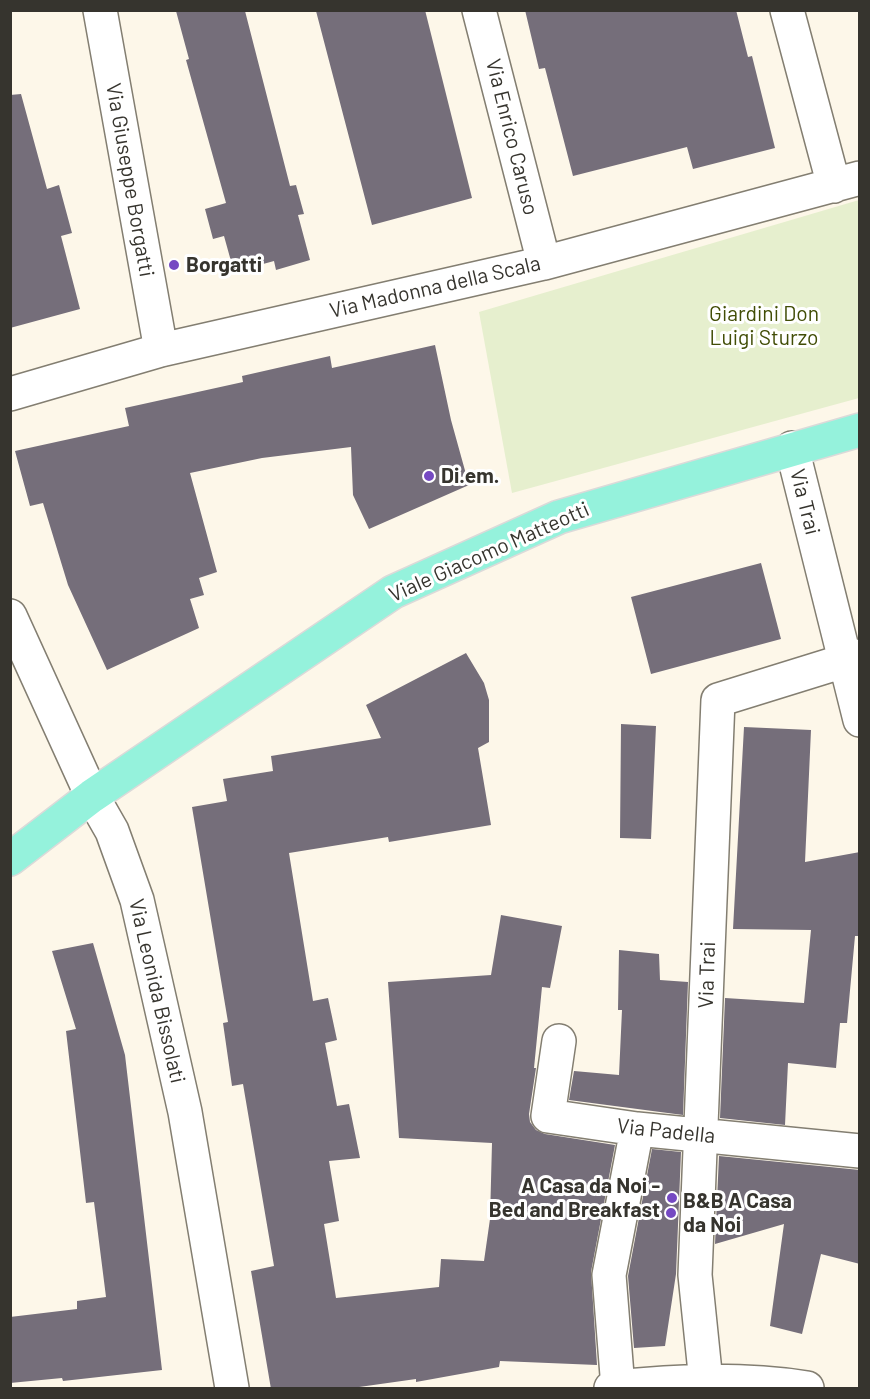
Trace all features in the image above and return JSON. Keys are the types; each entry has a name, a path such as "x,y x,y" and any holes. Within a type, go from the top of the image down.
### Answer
{"main road":[{"name":"Viale Giacomo Matteotti","path":"10,860 92,796 393,592 559,517 792,448 859,433"}],"street":[{"name":"Via Giuseppe Borgatti","path":"100,10 161,350"},
{"name":"Via Enrico Caruso","path":"479,10 544,263"},
{"path":"787,10 847,182"},
{"name":"Via Madonna della Scala","path":"10,394 161,350 544,263 847,182"},
{"name":"Via Trai","path":"792,448 852,658 860,720"},
{"name":"Via Leonida Bissolati","path":"10,616 92,796 112,831 137,900 185,1112 232,1389"},
{"name":"Via Trai","path":"706,1382 695,1275 718,700 852,658"},
{"name":"Via Padella","path":"559,1041 548,1116 700,1136 860,1150"},
{"path":"637,1129 609,1275 615,1388 672,1381 771,1383 807,1389"}],"green space":[{"name":"Giardini Don Luigi Sturzo","path":"859,200 859,398 512,493 479,312"}],"building":[{"path":"425,10 472,198 372,225 316,11"},
{"path":"525,10 736,10 748,57 752,56 775,148 693,169 687,147 573,176 545,68 539,69"},
{"path":"176,11 245,11 290,186 296,185 304,214 298,215 310,260 276,270 274,261 234,272 224,236 213,239 205,209 226,203 186,60 189,59"},
{"path":"21,94 47,189 59,185 72,233 61,236 80,309 10,328 10,95"},
{"path":"435,345 451,420 469,485 369,529 353,495 351,447 262,458 190,473 217,572 199,578 204,595 190,599 199,628 107,670 68,585 43,503 30,506 15,451 129,426 125,408 243,382 242,376 330,356 332,368"},
{"path":"761,563 781,639 651,674 631,597"},
{"path":"466,653 484,683 489,700 489,742 478,748 491,825 389,842 388,837 289,853 313,1001 328,998 337,1040 325,1043 337,1106 349,1104 360,1158 329,1161 339,1221 324,1224 336,1298 439,1287 441,1259 484,1261 490,1219 492,1143 399,1138 388,982 491,975 501,915 562,926 550,988 542,987 534,1068 536,1068 529,1114 530,1122 536,1130 545,1134 615,1145 591,1272 597,1365 500,1361 499,1367 416,1382 416,1379 345,1389 271,1389 251,1271 274,1266 243,1084 232,1086 223,1023 228,1022 192,807 227,801 223,779 273,771 271,756 381,738 366,705"},
{"path":"621,724 656,726 651,839 620,838"},
{"path":"744,727 811,730 805,862 860,852 860,936 855,936 847,1023 840,1023 836,1068 788,1063 785,1125 720,1118 725,998 804,1003 811,930 733,929"},
{"path":"93,943 125,1055 162,1370 63,1381 62,1378 10,1383 10,1317 77,1309 77,1301 106,1297 94,1202 86,1203 66,1031 76,1029 52,951"},
{"path":"619,950 659,954 660,980 688,982 683,1115 569,1100 574,1071 619,1075 622,1010 618,1010"},
{"path":"652,1149 681,1152 676,1274 665,1346 634,1348 628,1276"},
{"path":"719,1156 860,1170 860,1264 821,1254 802,1334 770,1326 784,1224 715,1244"}],"place":[{"name":"Borgatti","path":"174,265"},
{"name":"Di.em.","path":"429,476"},
{"name":"A Casa da Noi - Bed and Breakfast","path":"672,1198"},
{"name":"B&B A Casa da Noi","path":"671,1213"}]}
